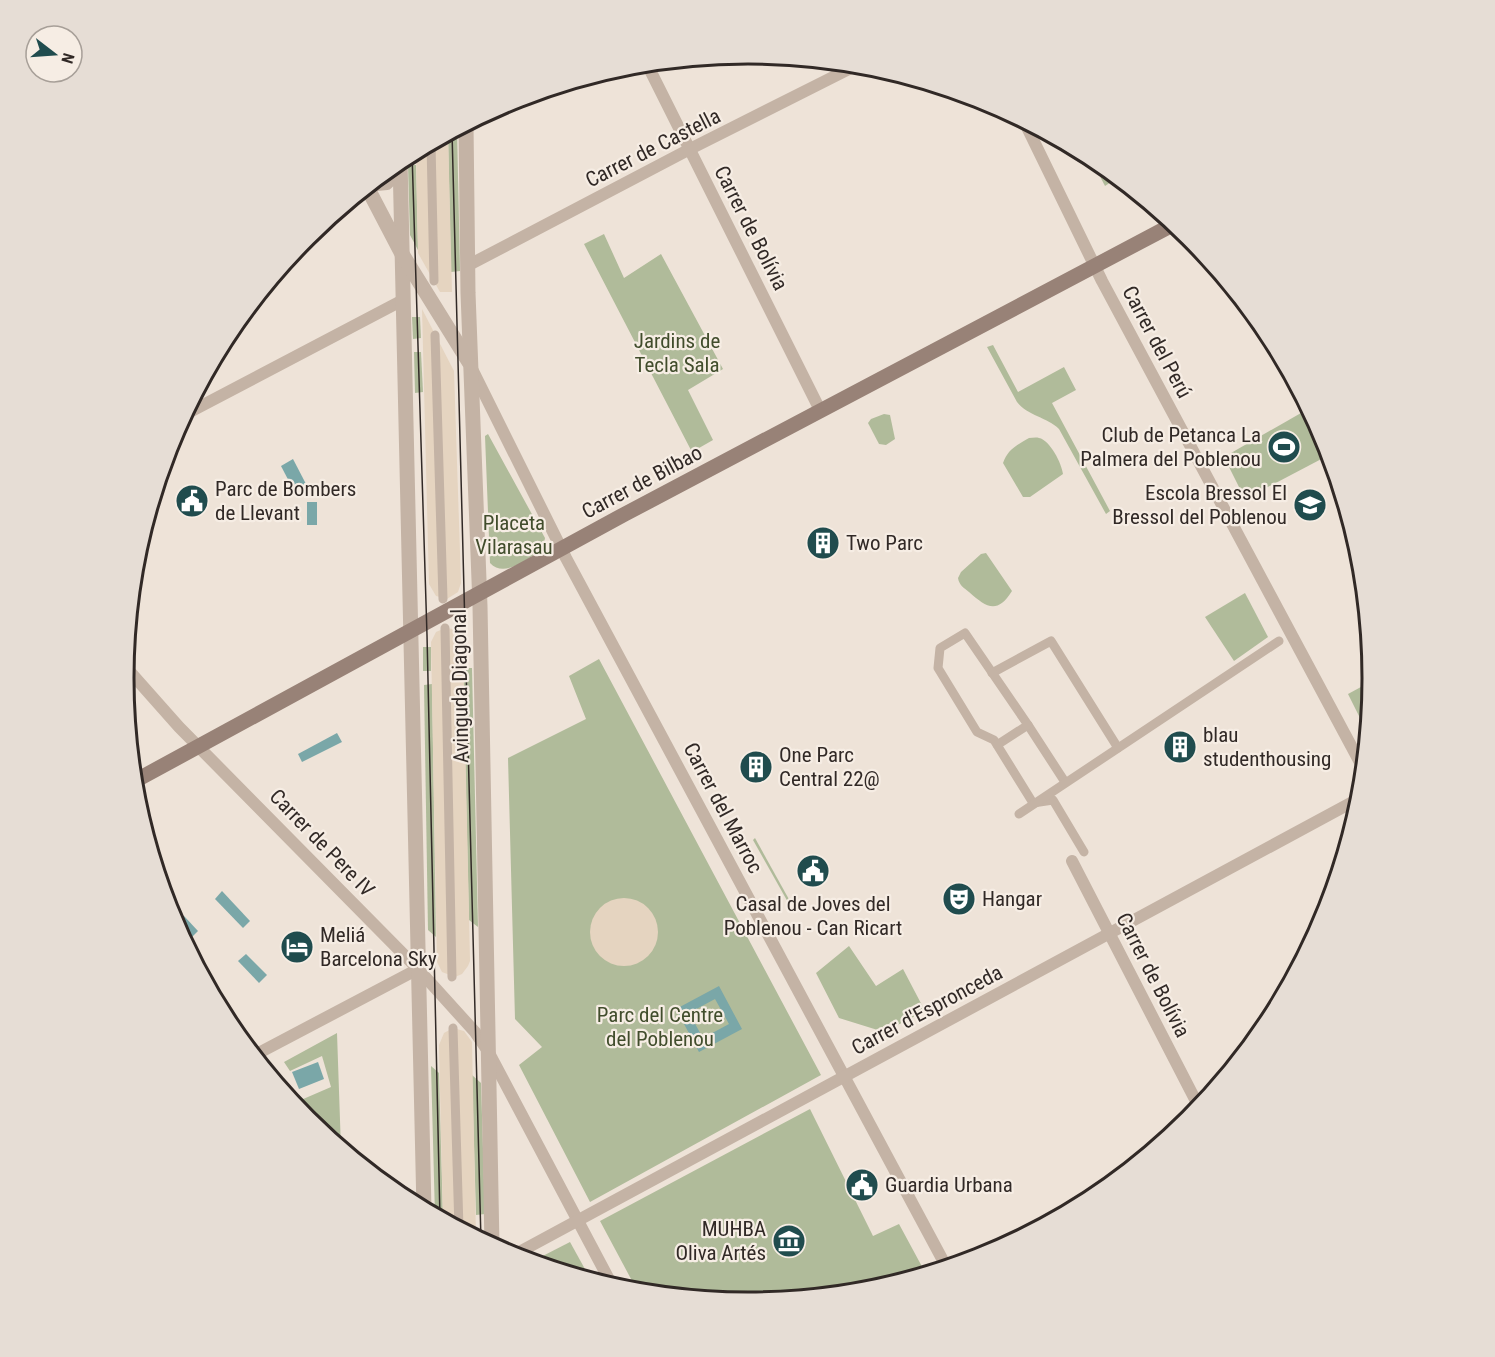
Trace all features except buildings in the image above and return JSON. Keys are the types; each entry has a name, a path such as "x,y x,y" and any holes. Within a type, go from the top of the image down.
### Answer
{"main road":[{"name":"Carrer de Bilbao","path":"142,777 480,592 1165,229"}],"street":[{"name":"Carrer de Bolívia","path":"651,72 820,410"},
{"name":"Carrer de Castella","path":"467,266 843,72"},
{"name":"Avinguda Diagonal","path":"466,133 470,365 480,592 492,1236"},
{"name":"Carrer del Perú","path":"1030,134 1095,267 1356,756"},
{"path":"431,153 434,281"},
{"path":"400,172 424,1200"},
{"path":"371,194 402,254 470,365"},
{"path":"196,409 403,300"},
{"name":"Avinguda Diagonal","path":"435,335 443,599"},
{"name":"Carrer del Marroc","path":"470,365 562,549 943,1261"},
{"name":"Avinguda Diagonal","path":"445,628 452,977"},
{"path":"1033,803 994,740 977,732 938,668 940,648 965,633 1065,782"},
{"path":"992,673 1051,641 1118,748"},
{"path":"1018,814 1279,641"},
{"name":"Carrer de Pere IV","path":"134,676 198,746 418,969 476,1032 607,1276"},
{"path":"997,745 1028,725"},
{"path":"1033,803 1053,800 1084,852"},
{"name":"Carrer d'Espronceda","path":"523,1250 1349,804"},
{"name":"Carrer de Bolívia","path":"1072,861 1195,1099"},
{"path":"260,1053 418,969"},
{"path":"453,1028 459,1220"}],"green space":[{"path":"457,138 460,271 451,272 448,143"},
{"path":"416,165 418,250 410,235 408,167"},
{"path":"1100,176 1110,183 1105,186"},
{"name":"Jardins de Tecla Sala","path":"604,234 624,278 661,254 723,369 688,390 713,440 692,452 584,244"},
{"path":"412,317 420,317 421,338 413,339"},
{"path":"993,345 1018,392 1064,367 1076,390 1052,403 1110,511 1106,514 1059,429 1021,407 1017,402 987,347"},
{"path":"414,352 421,352 423,392 415,393"},
{"name":"Club de Petanca La Palmera del Poblenou","path":"1301,413 1321,459 1245,499 1224,457"},
{"path":"884,414 890,415 895,439 886,445 879,444 868,423 871,419"},
{"name":"Placeta Vilarasau","path":"488,434 545,538 543,548 539,552 521,563 502,569 490,563 485,436"},
{"path":"1029,438 1039,438 1047,443 1058,459 1063,474 1030,497 1023,497 1003,463 1010,451"},
{"path":"986,553 1012,591 1007,599 996,606 981,602 959,583 958,578 961,572 981,554"},
{"path":"1245,593 1268,637 1234,661 1205,617"},
{"path":"423,647 431,647 431,671 423,671"},
{"name":"Parc del Centre del Poblenou","path":"599,659 821,1075 590,1202 519,1065 542,1047 515,1019 508,758 586,719 569,676"},
{"path":"463,668 472,668 478,927 469,920"},
{"path":"432,684 436,937 428,930 424,685"},
{"path":"1362,687 1360,718 1348,694"},
{"path":"755,838 791,903 789,904 753,840"},
{"path":"849,946 876,986 903,969 925,1011 884,1032 839,1018 816,973"},
{"path":"337,1033 341,1138 301,1100 331,1087 322,1056 290,1071 284,1062"},
{"path":"431,1066 439,1073 443,1211 435,1207"},
{"path":"472,1075 481,1083 485,1214 476,1215"},
{"path":"810,1109 873,1236 899,1224 922,1267 867,1281 788,1291 707,1291 667,1287 632,1282 600,1221"},
{"path":"570,1242 586,1271 550,1260 541,1257"}],"shaded area":[{"path":"448,143 452,292 440,292 418,253 416,162"},
{"path":"422,309 454,371 461,583 458,592 447,599 436,596 429,584"},
{"path":"445,628 453,629 458,633 463,645 470,961 462,974 455,977 442,972 437,962 431,642 436,632"},
{"path":"624,898 637,901 648,908 655,919 658,932 655,945 648,956 637,963 624,966 611,963 600,956 593,945 590,932 593,919 600,908 611,901"},
{"path":"453,1028 464,1031 472,1042 476,1229 443,1211 439,1045 444,1033"}],"water":[{"path":"293,459 306,484 294,491 281,466"},
{"path":"307,502 317,502 317,525 307,525"},
{"path":"337,733 342,742 302,762 298,754"},
{"path":"222,891 250,921 243,928 215,899"},
{"path":"184,916 198,931 191,938 182,918"},
{"path":"246,954 267,975 259,983 238,961"},
{"path":"719,986 742,1029 699,1052 676,1009","holes":["715,999 729,1024 703,1038 689,1013"]},
{"path":"318,1062 324,1079 299,1089 292,1072"}],"tram line":[{"path":"452,141 481,1231"},
{"path":"412,164 427,635 440,1210"}],"place":[{"name":"Club de Petanca La Palmera del Poblenou","path":"1284,447"},
{"name":"Parc de Bombers de Llevant","path":"192,501"},
{"name":"Escola Bressol El Bressol del Poblenou","path":"1310,505"},
{"name":"Two Parc","path":"823,543"},
{"name":"blau studenthousing","path":"1180,747"},
{"name":"One Parc Central 22@","path":"756,767"},
{"name":"Casal de Joves del Poblenou - Can Ricart","path":"813,871"},
{"name":"Hangar","path":"959,899"},
{"name":"Meliá Barcelona Sky","path":"297,947"},
{"name":"Guardia Urbana","path":"862,1185"},
{"name":"MUHBA Oliva Artés","path":"789,1241"}]}
